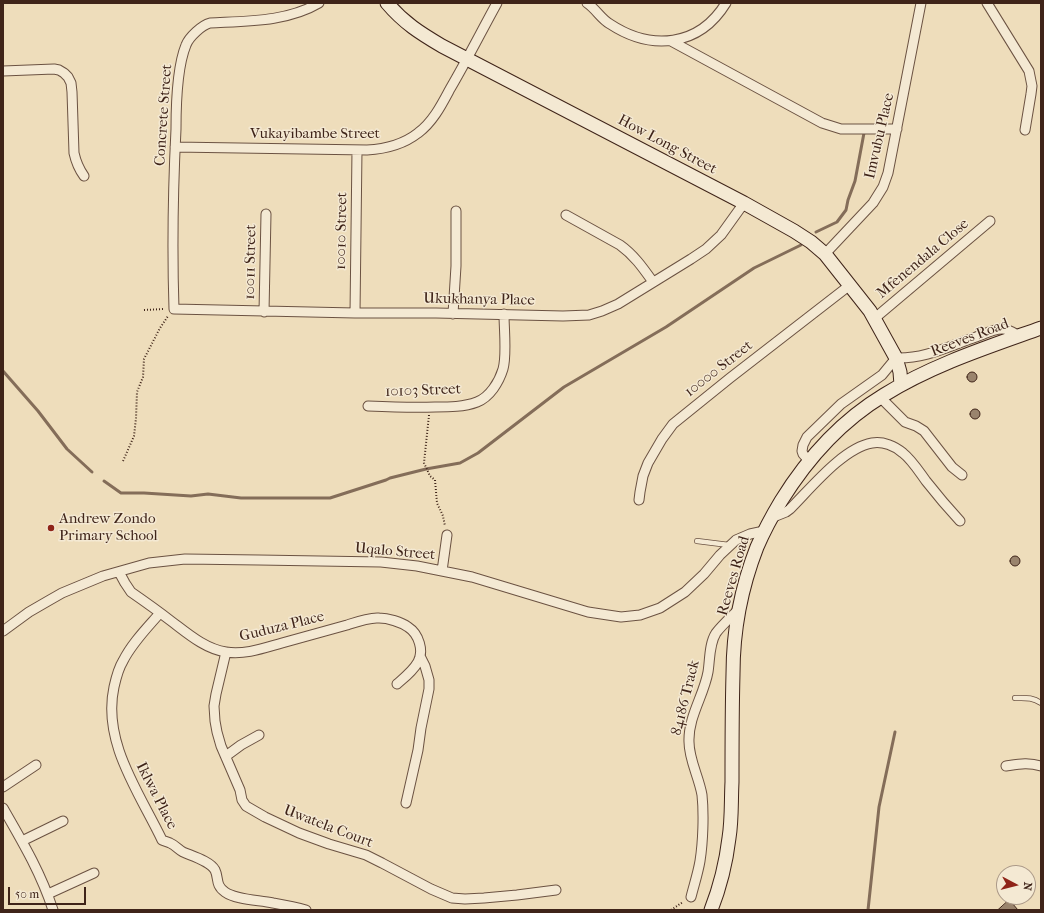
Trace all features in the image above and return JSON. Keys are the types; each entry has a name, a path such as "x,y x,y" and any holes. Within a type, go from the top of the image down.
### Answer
{"street":[{"name":"Concrete Street","path":"174,309 175,147 180,70 185,46 190,38 204,25 210,23 260,20 281,17 307,9 320,3"},
{"name":"How Long Street","path":"387,3 398,16 419,33 442,46 744,203 804,237 825,254 875,318 896,358 900,372 901,385"},
{"name":"Vukayibambe Street","path":"175,147 380,150 411,138 420,132 434,116 468,59 497,3"},
{"path":"588,3 609,24 625,33 648,40 671,41 688,36 706,26 720,13 726,3"},
{"name":"Imvubu Place","path":"825,254 873,202 883,187 888,173 921,3"},
{"path":"987,3 1028,71 1031,80 1032,90 1025,130"},
{"path":"671,41 832,127 841,129 897,129"},
{"path":"3,71 54,69 64,73 68,77 71,83 72,92 74,153 79,170 84,176"},
{"name":"10010 Street","path":"355,313 357,150"},
{"name":"Ukukhanya Place","path":"174,309 264,312 504,314 563,316 589,315 602,312 610,308 691,259 713,243 721,235 744,203"},
{"path":"453,314 456,266 456,211"},
{"name":"10011 Street","path":"264,312 266,214"},
{"path":"566,215 628,250 653,282"},
{"name":"Mfenendala Close","path":"875,318 990,221"},
{"name":"10000 Street","path":"639,500 643,476 648,463 673,424 850,285"},
{"name":"10103 Street","path":"368,406 450,407 478,402 484,398 491,392 501,376 503,367 504,314"},
{"name":"Reeves Road","path":"711,910 717,894 730,832 734,647 739,609 752,563 764,531 771,518 790,487 809,461 850,420 880,398 901,385 933,369 1041,328"},
{"path":"809,461 802,451 807,437 841,404 882,375 896,358 912,358 925,355 1001,329 1008,329 1019,336"},
{"path":"880,398 905,422 924,431 952,467 962,476"},
{"path":"771,518 790,509 835,464 856,449 878,442 893,446 904,453 942,502 960,521"},
{"name":"Uqalo Street","path":"3,630 29,612 57,596 103,576 149,564 185,559 381,562 417,566 472,577 588,612 621,617 640,615 660,608 685,592 736,540 750,534 764,531"},
{"path":"442,571 447,535"},
{"name":"Guduza Place","path":"119,572 131,592 197,640 217,650 226,652 247,652 360,621 379,618 396,621 412,630 420,645 420,656 429,680 429,689 418,750 406,802"},
{"name":"84186 Track","path":"691,897 700,862 703,822 702,794 689,747 691,723 704,688 714,637 739,609"},
{"name":"Iklwa Place","path":"160,612 136,641 123,660 118,671 113,694 112,717 114,736 132,783 162,840 171,843 181,851 207,863 212,867 215,870 220,888 226,893 233,896 306,910"},
{"name":"Uwatela Court","path":"226,652 214,706 215,721 217,732 240,790 242,800 246,806 265,817 299,832 382,863 431,889 452,898 465,899 556,890"},
{"path":"397,684 413,670 420,656"},
{"path":"226,756 241,745 259,735"},
{"path":"1006,766 1021,763 1041,766"},
{"path":"3,787 36,765"},
{"path":"3,808 40,874 53,910"},
{"path":"22,841 63,821"},
{"path":"48,894 94,873"}],"lane":[{"path":"697,541 730,545"},
{"path":"1015,698 1030,698 1041,704"}],"path":[{"path":"144,310 174,309"},
{"path":"124,461 134,436 137,392 143,377 144,359 160,328 174,309"},
{"path":"430,407 424,463 430,476 435,480 437,502 443,516 447,535"},
{"path":"671,910 691,897"}],"building":[{"path":"970,372 974,372 976,373 976,381 970,382 967,379 967,375"},
{"path":"973,409 977,409 979,410 979,418 973,419 970,416 970,412"},
{"path":"1013,556 1017,556 1019,557 1019,565 1013,566 1010,563 1010,559"},
{"path":"1004,905 1014,905 1018,910 998,910"}],"waterway":[{"path":"816,232 837,222 846,210 855,181 864,133"},
{"path":"104,481 121,493 191,496 208,494 241,498 330,498 390,478 426,469 460,463 478,453 564,387 666,327 754,268 801,245"},
{"path":"3,371 38,411 67,449 92,472"},
{"path":"868,910 879,807 895,732"}],"place":[{"name":"Andrew Zondo Primary School","path":"51,528"}]}
